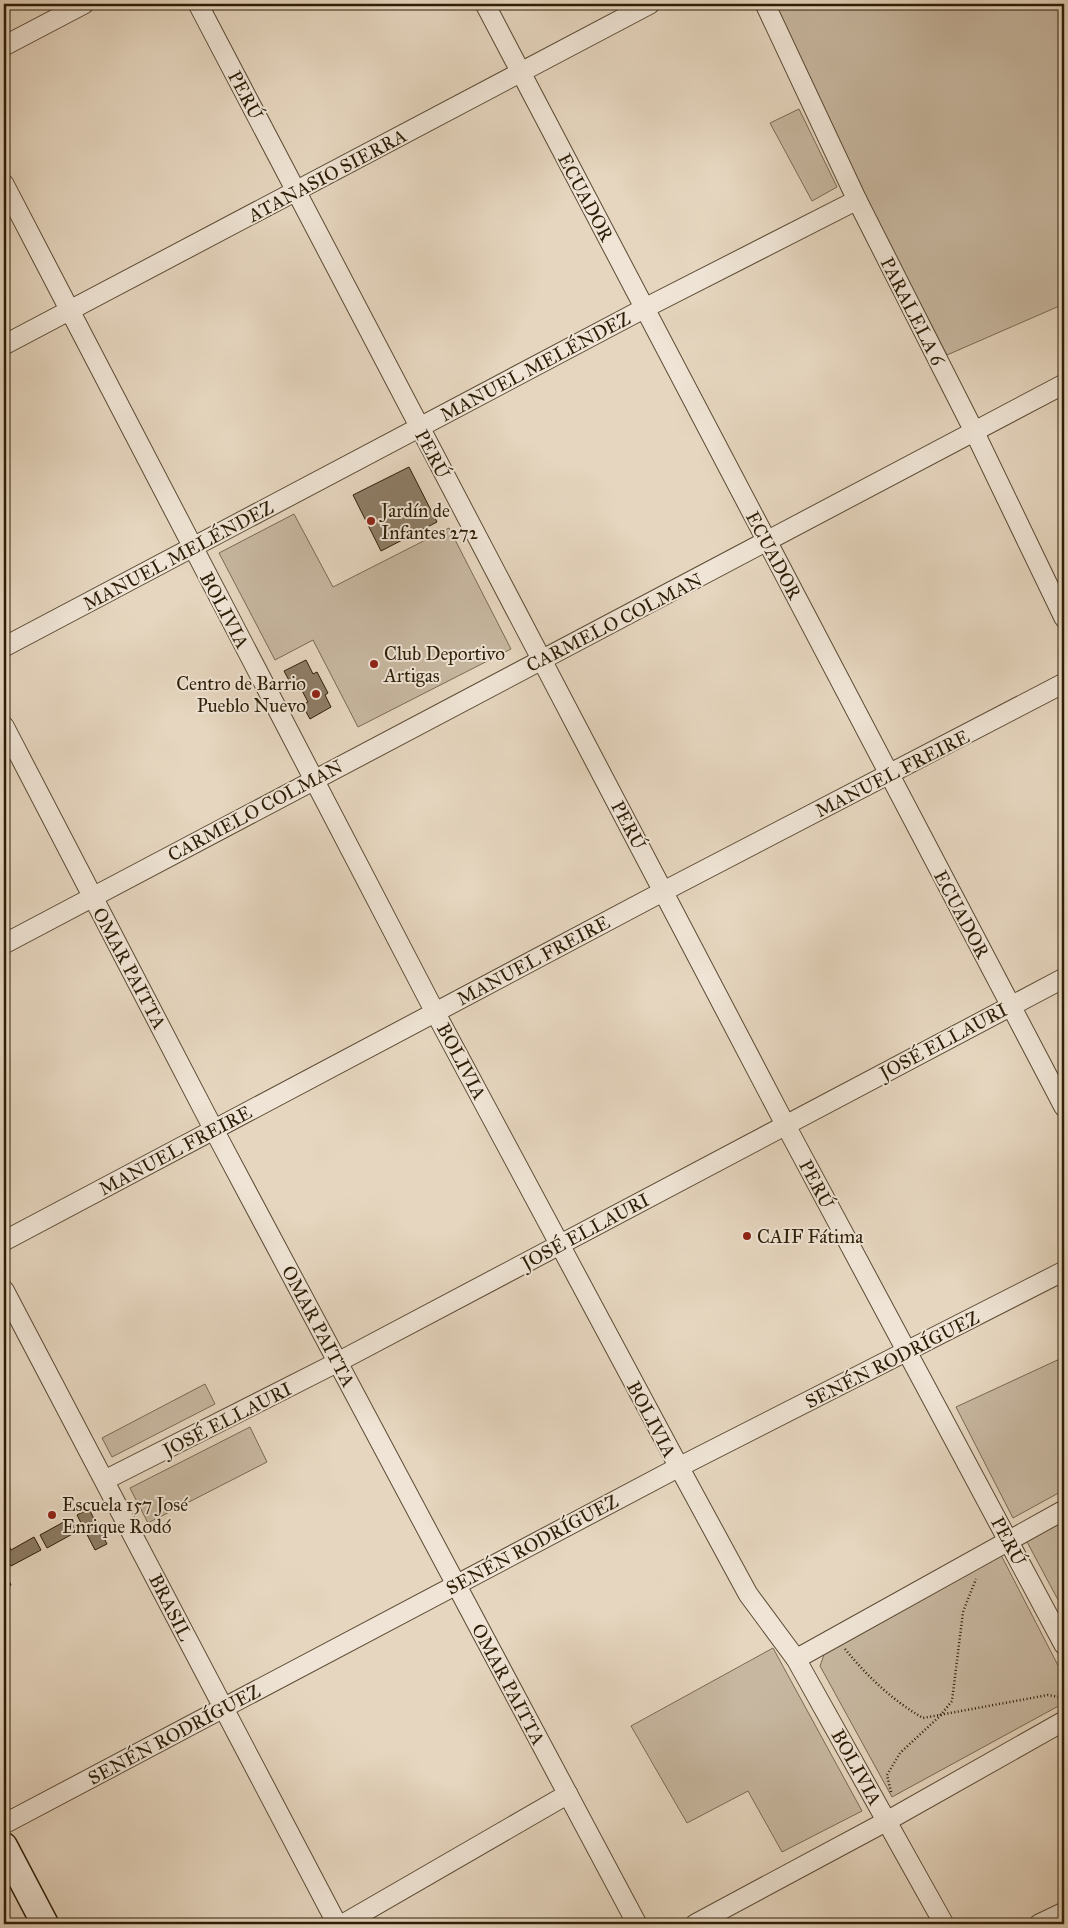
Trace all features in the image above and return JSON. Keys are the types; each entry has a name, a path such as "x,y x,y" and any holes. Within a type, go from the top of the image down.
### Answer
{"street":[{"path":"4,46 84,4"},
{"name":"PERÚ","path":"198,4 785,1124 906,1352 1009,1539 1064,1645"},
{"name":"ECUADOR","path":"485,4 519,72 645,308 1064,1107"},
{"name":"ATANASIO SIERRA","path":"4,345 650,4"},
{"name":"PARALELA 6","path":"766,4 857,200 974,431 1064,618"},
{"name":"BOLIVIA","path":"4,184 435,1012 679,1467 748,1594 796,1659 944,1924"},
{"name":"MANUEL MELÉNDEZ","path":"4,647 645,308 857,200"},
{"name":"CARMELO COLMAN","path":"4,944 314,778 768,542 1064,384"},
{"name":"MANUEL FREIRE","path":"4,1241 435,1012 1064,683"},
{"name":"OMAR PAITTA","path":"4,726 214,1130 637,1924"},
{"name":"JOSÉ ELLAURI","path":"105,1480 338,1362 1064,978"},
{"name":"SENÉN RODRÍGUEZ","path":"4,1824 679,1467 1064,1271"},
{"name":"BRASIL","path":"4,1290 337,1924"},
{"path":"796,1659 1064,1510"},
{"path":"695,1924 887,1821 1064,1721"},
{"path":"343,1924 568,1794"},
{"path":"4,1846 45,1924"},
{"path":"1039,1924 1064,1912"}],"path":[{"path":"887,1821 892,1797 887,1775 900,1753 940,1716 952,1701 963,1612 977,1576"},
{"path":"843,1647 873,1680 903,1706 923,1718 1048,1694 1064,1698"}],"shaded area":[{"path":"772,4 1064,4 1064,304 947,355 864,196"},
{"path":"799,109 837,187 812,201 770,123"},
{"path":"294,514 333,587 449,528 511,649 358,727 313,640 275,660 219,553"},
{"path":"1064,1357 1064,1490 1013,1518 956,1407"},
{"path":"205,1384 215,1404 112,1457 102,1438"},
{"path":"250,1427 267,1462 148,1523 130,1488"},
{"path":"1064,1521 1064,1611 1026,1540"},
{"path":"1001,1555 1064,1677 1064,1703 892,1797 820,1666 827,1646"},
{"path":"773,1648 862,1811 782,1852 748,1791 687,1823 631,1726"}],"building":[{"path":"409,467 437,522 381,551 353,495"},
{"path":"306,660 313,674 317,672 328,693 325,695 331,707 310,719 302,705 308,702 298,683 292,686 284,671"},
{"path":"89,1509 107,1544 95,1550 77,1515"},
{"path":"71,1518 78,1531 47,1548 40,1535"},
{"path":"34,1537 41,1550 11,1566 8,1561 4,1563 4,1549 9,1546 11,1550"},
{"path":"4,1570 11,1585 6,1587 10,1593 4,1596"}],"place":[{"name":"Jardín de Infantes 272","path":"371,521"},
{"name":"Club Deportivo Artigas","path":"374,664"},
{"name":"Centro de Barrio Pueblo Nuevo","path":"316,694"},
{"name":"CAIF Fátima","path":"747,1236"},
{"name":"Escuela 157 José Enrique Rodó","path":"52,1515"}]}
